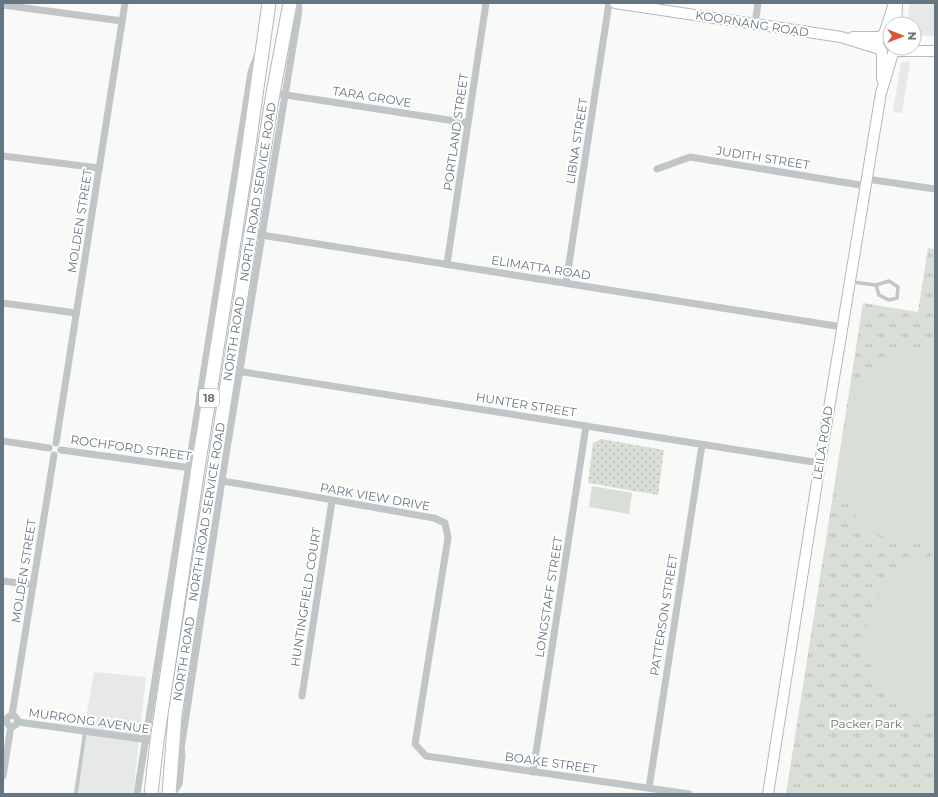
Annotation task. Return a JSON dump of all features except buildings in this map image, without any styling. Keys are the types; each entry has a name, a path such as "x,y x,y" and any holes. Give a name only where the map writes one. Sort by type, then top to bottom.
{"highway":[{"name":"NORTH ROAD","path":"151,794 151,740 193,468 236,231 268,3"},
{"name":"NORTH ROAD","path":"169,794 175,715 213,470 235,371 279,94 290,3"},
{"path":"193,468 213,470"}],"street":[{"name":"MOLDEN STREET","path":"56,443 125,3"},
{"name":"NORTH ROAD SERVICE ROAD","path":"279,94 299,10 298,3"},
{"name":"PORTLAND STREET","path":"447,264 486,3"},
{"name":"LIBNA STREET","path":"566,283 609,3"},
{"name":"KOORNANG ROAD","path":"615,3 644,5 840,37 881,50"},
{"path":"755,24 758,3"},
{"path":"896,3 896,16"},
{"path":"892,16 896,3"},
{"path":"3,5 122,21"},
{"name":"KOORNANG ROAD","path":"840,37 882,35"},
{"name":"LEILA ROAD","path":"882,38 878,42 881,50 882,93"},
{"path":"193,468 251,72 263,40"},
{"path":"922,47 935,51 922,51"},
{"name":"LEILA ROAD","path":"768,794 842,327 851,282 882,93 893,56"},
{"name":"TARA GROVE","path":"279,94 468,123"},
{"path":"3,156 99,168"},
{"name":"JUDITH STREET","path":"658,169 690,157 867,182 935,189"},
{"name":"ELIMATTA ROAD","path":"236,231 842,327"},
{"path":"3,303 76,313"},
{"name":"NORTH ROAD SERVICE ROAD","path":"181,749 222,481 235,371"},
{"name":"HUNTER STREET","path":"235,371 820,463"},
{"name":"LONGSTAFF STREET","path":"533,772 586,426"},
{"path":"3,441 49,448"},
{"path":"56,443 60,445 61,450 59,453 54,455 50,452 49,448 52,444 56,443"},
{"name":"PATTERSON STREET","path":"649,788 702,445"},
{"name":"ROCHFORD STREET","path":"61,450 193,468"},
{"name":"MOLDEN STREET","path":"12,715 54,455"},
{"name":"PARK VIEW DRIVE","path":"222,481 434,518 445,524 448,538 415,744"},
{"name":"HUNTINGFIELD COURT","path":"302,696 332,501"},
{"path":"3,581 32,585"},
{"path":"3,776 7,722 9,716 12,715 17,718 18,722 15,725 7,722"},
{"name":"MURRONG AVENUE","path":"18,722 151,740"},
{"path":"137,794 151,740"},
{"name":"BOAKE STREET","path":"415,744 426,756 689,794"},
{"path":"171,761 181,749"},
{"path":"172,794 179,784 182,755 181,749"}],"lane":[{"path":"851,282 876,285 889,281 898,287 897,298 889,300 879,295 876,285"},
{"path":"76,794 85,731"}],"shaded area":[{"path":"910,3 935,3 935,37 922,35 922,16 908,16"},
{"path":"904,61 910,62 902,113 893,112 901,63"},
{"path":"94,672 146,677 133,794 73,794"}],"green space":[{"name":"Packer Park","path":"928,248 935,249 935,794 786,794 863,303 918,312"},
{"path":"930,350 935,351 935,540 901,542 889,539 867,527 850,508 840,485 838,473 839,458 852,400 862,380 869,371 888,357 898,353"},
{"path":"601,439 664,450 658,495 588,483 593,443"},
{"path":"592,486 632,493 629,514 589,507"},
{"path":"935,555 935,715 912,708 898,700 886,689 870,663 866,643 867,624 873,606 883,589 897,574 915,563"}]}
